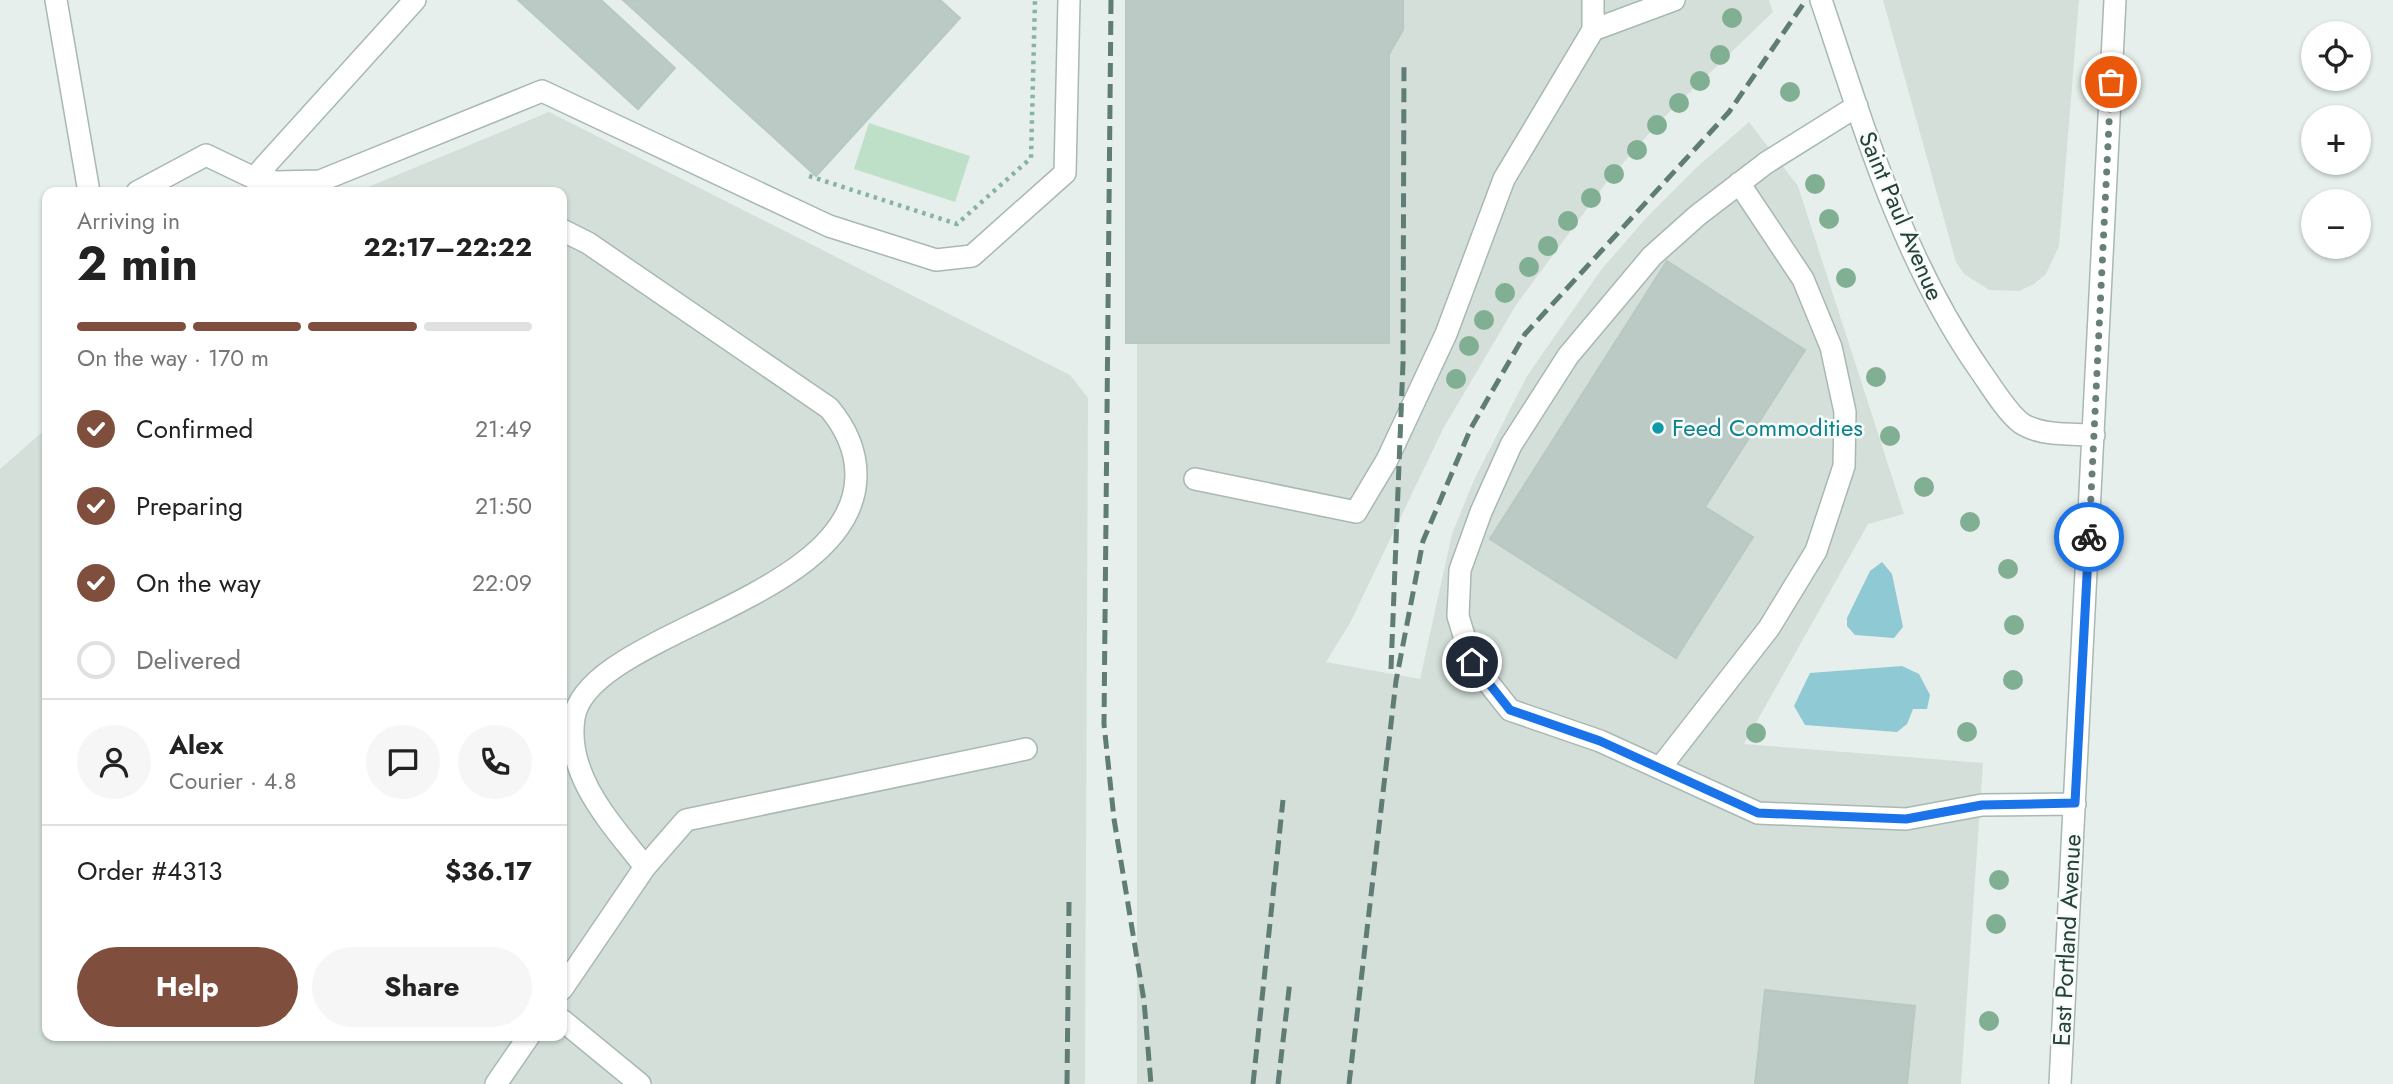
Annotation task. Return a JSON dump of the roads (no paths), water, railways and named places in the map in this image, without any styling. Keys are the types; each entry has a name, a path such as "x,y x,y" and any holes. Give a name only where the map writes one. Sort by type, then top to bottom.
{"street":[{"path":"56,0 88,187"},
{"path":"254,178 415,0"},
{"path":"147,187 206,156 254,178 277,182 320,181 542,91 829,226 936,260 972,257 1065,173 1069,0"},
{"path":"1195,479 1356,512 1387,460 1446,334 1504,179 1593,30 1593,0"},
{"path":"1593,30 1674,0"},
{"name":"Saint Paul Avenue","path":"1821,0 1878,170 1917,265 1948,324 2021,423 2054,433 2094,435"},
{"name":"East Portland Avenue","path":"2060,1084 2115,0"},
{"path":"1857,106 1739,183 1653,256 1567,356 1511,445 1481,512 1460,570 1458,616 1472,662 1510,710 1600,741 1758,813 1906,819 1982,805 2075,803"},
{"path":"1660,768 1769,628 1816,551 1844,466 1845,412 1831,347 1803,279 1739,183"},
{"path":"567,232 588,243 829,408 843,424 856,466 856,491 848,511 833,533 814,552 761,591 620,663 584,695 574,716 573,740 579,766 593,799 645,867"},
{"path":"567,982 645,867 686,820 1026,749"},
{"path":"567,1024 640,1084"},
{"path":"496,1084 526,1041"}],"water":[{"path":"1882,562 1892,574 1903,627 1894,638 1855,635 1847,626 1847,618 1870,571"},
{"path":"1902,666 1919,674 1930,695 1927,709 1913,709 1907,724 1897,732 1805,725 1794,706 1810,673"}],"railway":[{"path":"1111,0 1104,724 1114,819 1144,1001 1151,1084"},
{"path":"1349,1084 1396,681 1423,541 1471,428 1525,334 1729,112 1806,0"},
{"path":"1391,669 1403,363 1404,61"},
{"path":"1253,1084 1283,800"},
{"path":"1067,1084 1069,902"},
{"path":"1278,1084 1290,981"}],"place":[{"name":"Feed Commodities","path":"1658,428"}]}
